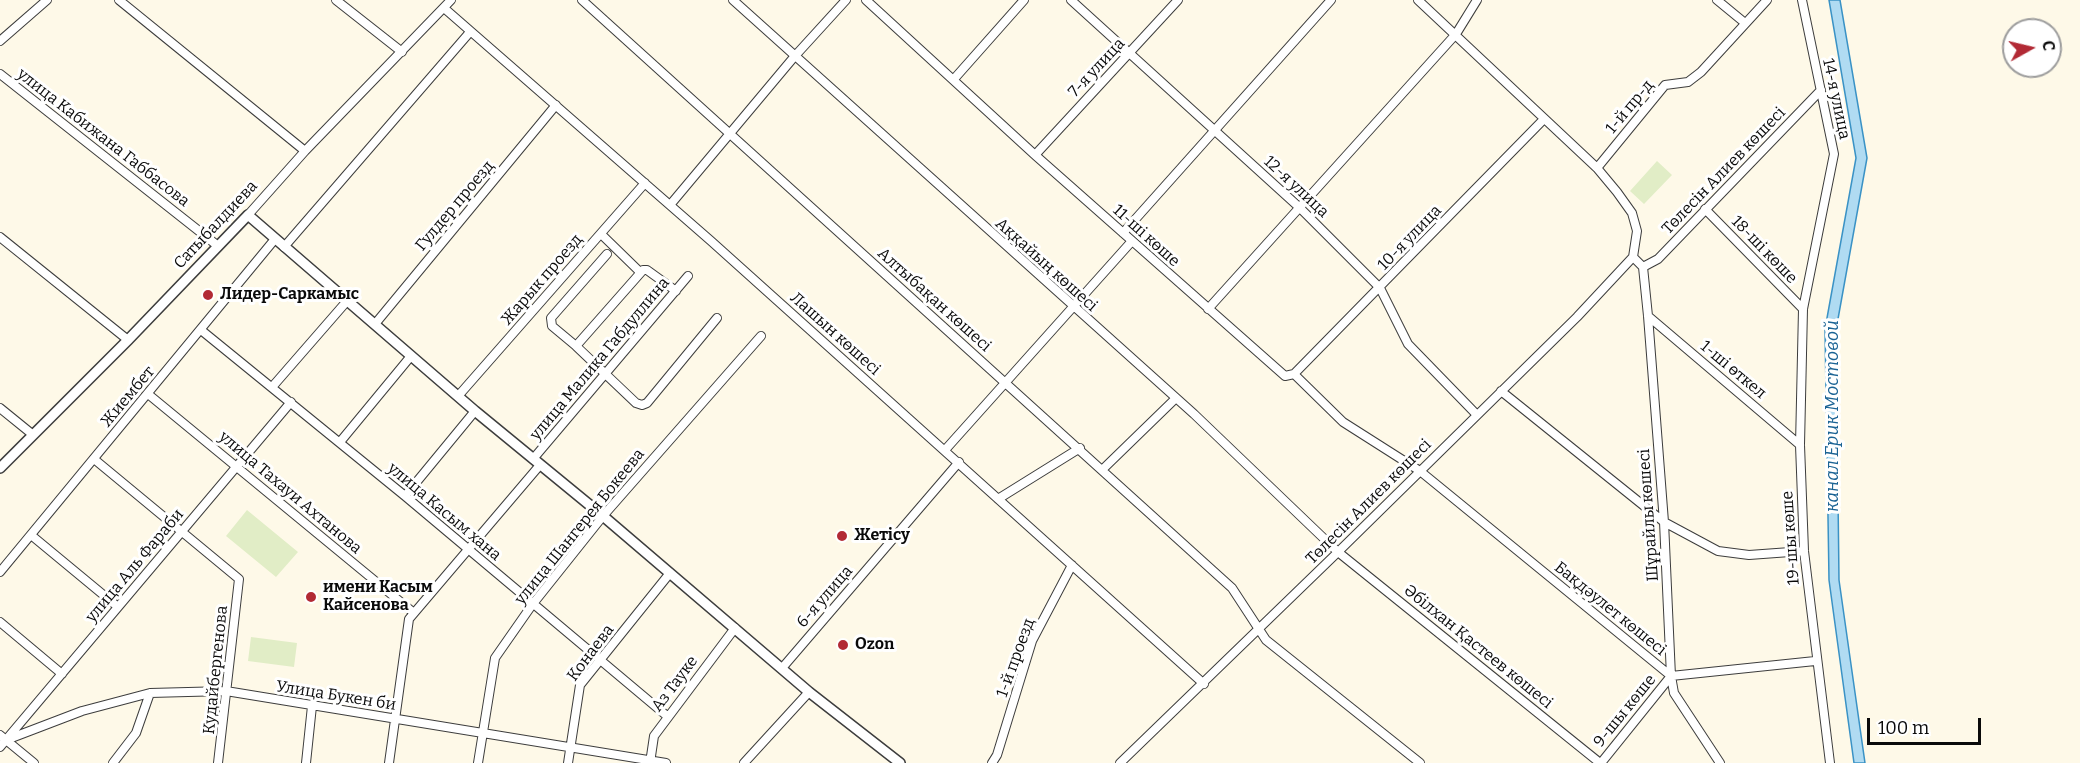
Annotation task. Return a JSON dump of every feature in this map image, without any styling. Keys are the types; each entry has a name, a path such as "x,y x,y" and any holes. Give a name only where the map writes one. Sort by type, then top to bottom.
{"street":[{"path":"0,41 47,0"},
{"path":"119,0 305,152"},
{"path":"336,0 402,52"},
{"name":"Сатыбалдиева","path":"0,468 128,340 451,0"},
{"name":"Алтыбақан көшесі","path":"582,0 1233,588 1266,640 1420,763"},
{"name":"Аққайың көшесі","path":"733,0 1175,399 1338,552"},
{"path":"670,205 794,57 846,0"},
{"path":"954,79 1024,0"},
{"name":"12-я улица","path":"1071,0 1300,208 1380,288 1408,344 1477,415"},
{"name":"7-я улица","path":"1035,155 1178,0"},
{"path":"1123,233 1331,0"},
{"path":"1418,0 1597,168 1632,213 1637,231 1633,257 1643,267"},
{"path":"1208,309 1456,34 1477,0"},
{"path":"1717,0 1745,23"},
{"name":"1-й пр-д","path":"1597,168 1665,85 1688,82 1701,72 1767,0"},
{"name":"14-я улица","path":"1802,0 1834,154 1803,309"},
{"name":"11-ші көше","path":"868,1 1035,155 1285,376 1294,374 1343,422 1420,471"},
{"name":"Лашын көшесі","path":"444,8 959,462 1204,684"},
{"path":"284,247 470,32"},
{"name":"улица Кабижана Габбасова","path":"0,74 218,246"},
{"name":"Төлесін Алиев көшесі","path":"1643,267 1658,259 1821,90"},
{"name":"Гулдер проезд","path":"375,324 556,105"},
{"name":"10-я улица","path":"1294,374 1544,119"},
{"name":"Жарык проезд","path":"459,395 645,183"},
{"name":"18-ші көше","path":"1705,209 1803,309"},
{"path":"248,215 475,411 783,667 809,692 900,763"},
{"path":"601,234 640,272"},
{"path":"0,237 128,340"},
{"name":"Жиембет","path":"0,572 276,239"},
{"path":"945,450 1004,381 1132,241"},
{"path":"607,254 551,318 552,326 636,403 642,405 647,403 717,318"},
{"name":"Төлесін Алиев көшесі","path":"1120,763 1204,684 1477,415 1633,257"},
{"name":"Шұрайлы көшесі","path":"1643,267 1664,522 1671,676 1674,693 1720,763"},
{"path":"576,346 640,272 647,270 676,291"},
{"name":"улица Малика Габдуллина","path":"389,763 408,622 469,549 605,374 688,276"},
{"path":"273,386 347,301"},
{"name":"19-шы көше","path":"1803,309 1800,445 1804,551 1815,661 1830,763"},
{"name":"1-шi өткел","path":"1648,316 1800,445"},
{"name":"улица Касым хана","path":"201,330 273,386 667,716"},
{"name":"улица Шангерея Бокеева","path":"478,763 493,662 532,605 603,516 761,336"},
{"path":"340,442 411,356"},
{"path":"1501,391 1664,522 1718,551 1749,555 1804,551"},
{"name":"улица Тахауи Ахтанова","path":"148,394 238,465 414,613"},
{"path":"1103,469 1175,399"},
{"name":"улица Аль Фараби","path":"0,747 3,737 62,674 291,402"},
{"path":"0,408 32,434"},
{"path":"405,496 475,411"},
{"path":"998,499 1080,448"},
{"path":"94,459 183,531"},
{"name":"6-я улица","path":"783,667 959,462"},
{"name":"Бақдәулет көшесi","path":"1420,471 1671,676 1815,661"},
{"name":"Кудайбергенова","path":"183,531 239,579 218,763"},
{"path":"31,535 118,607"},
{"name":"Әбілхан Қастеев көшесi","path":"1338,552 1601,763"},
{"name":"1-й проезд","path":"992,763 997,755 1032,641 1072,565"},
{"name":"Конаева","path":"568,763 578,689 670,573"},
{"path":"0,622 62,674"},
{"name":"Аз Тауке","path":"650,762 654,736 735,628"},
{"name":"9-шы көше","path":"1601,763 1671,676"},
{"name":"Улица Букен би","path":"3,737 82,711 150,693 226,691 666,763"},
{"path":"744,763 809,692"},
{"path":"113,763 136,733 150,693"},
{"path":"306,763 312,706"},
{"path":"3,737 34,763"}],"green space":[{"path":"1657,161 1672,175 1644,204 1630,191"},
{"path":"247,510 298,552 276,577 226,536"},
{"path":"251,637 297,643 294,667 248,661"}],"water":[{"name":"канал Ерик Мостовой","path":"1829,0 1840,0 1867,158 1836,330 1839,580 1865,763 1854,763 1829,580 1825,329 1856,158"}],"place":[{"name":"Лидер-Саркамыс","path":"208,295"},
{"name":"Жетісу","path":"842,536"},
{"name":"имени Касым Кайсенова","path":"311,597"},
{"name":"Ozon","path":"843,645"}]}
